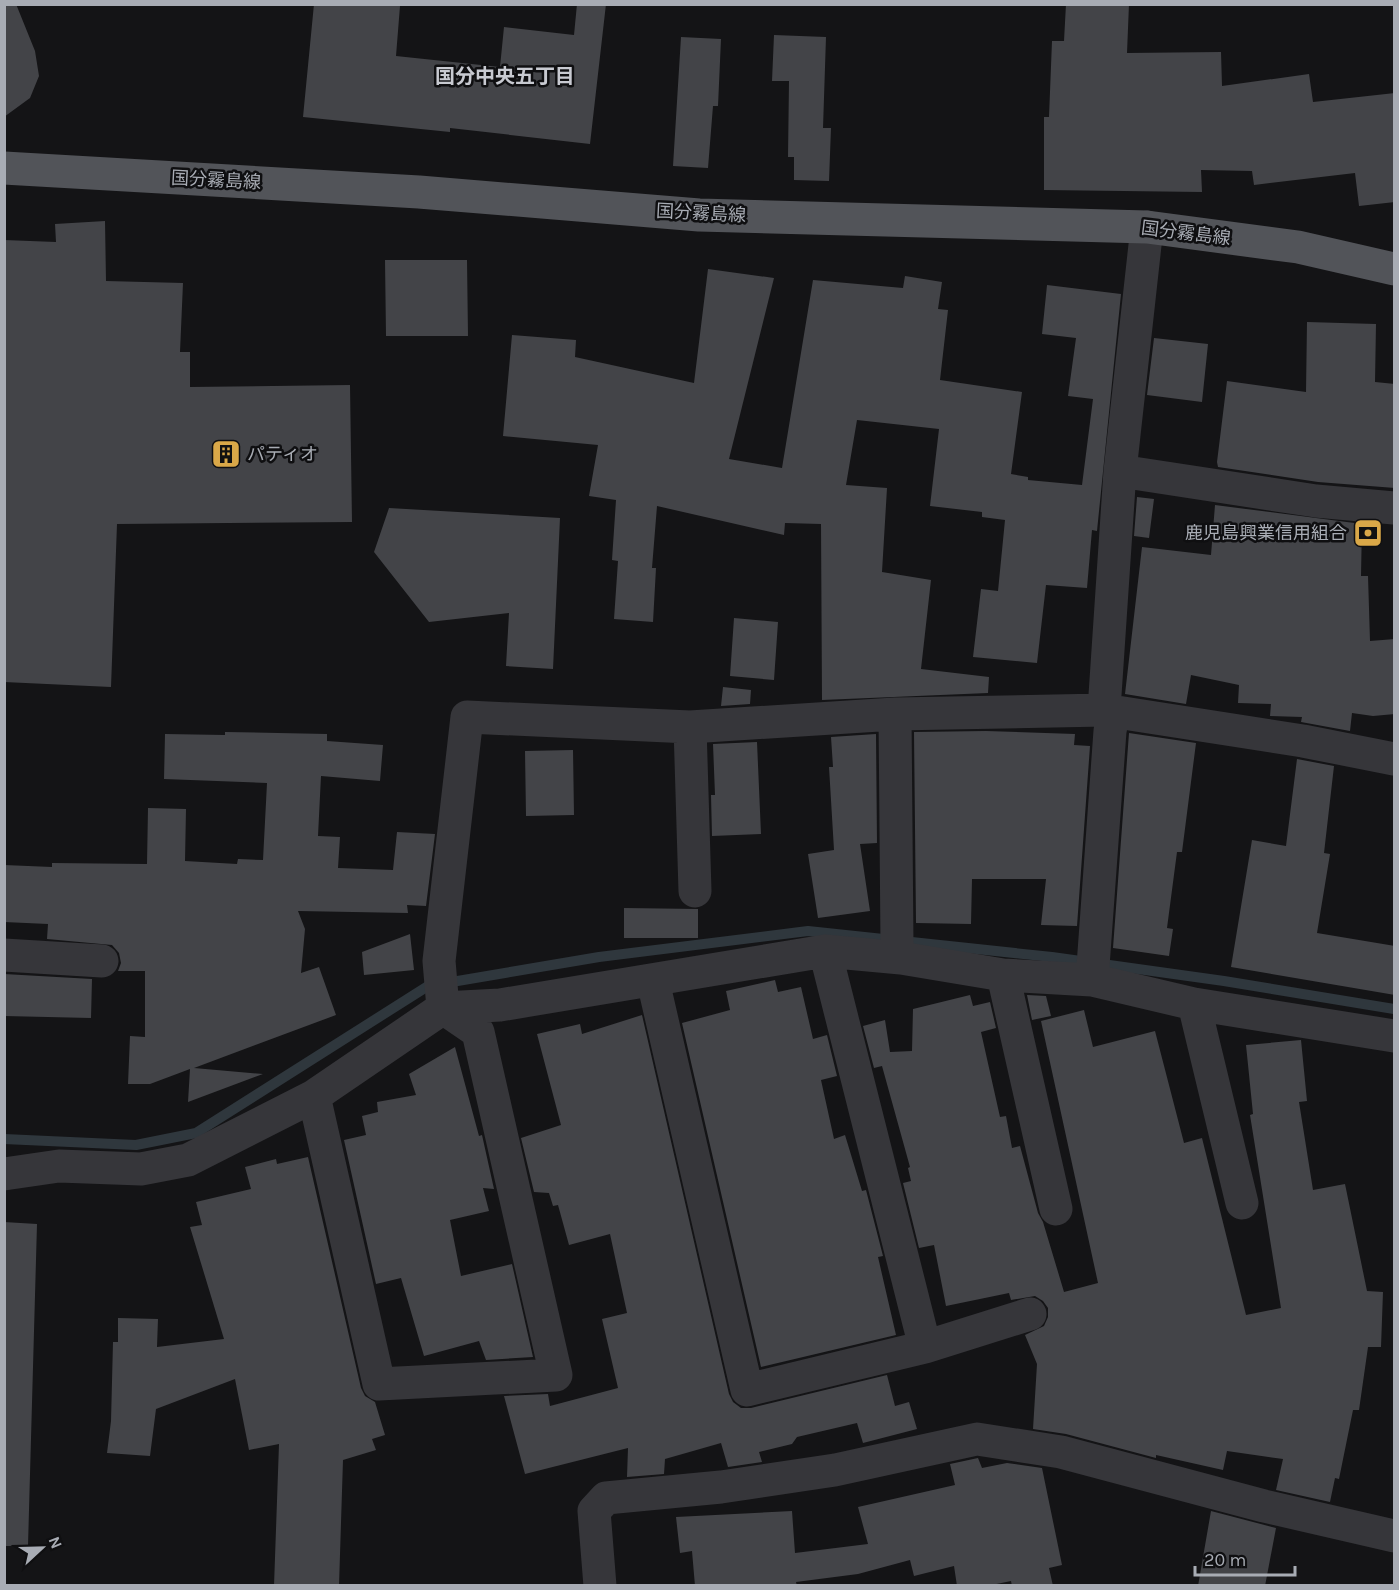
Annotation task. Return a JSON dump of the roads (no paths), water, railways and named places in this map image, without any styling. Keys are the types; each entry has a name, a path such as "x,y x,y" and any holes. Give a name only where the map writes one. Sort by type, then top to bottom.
{"main road":[{"name":"国分霧島線","path":"4,168 419,192 699,215 1147,227 1298,247 1395,269"}],"street":[{"path":"1094,966 1110,731 1120,471 1147,227"},
{"path":"1120,471 1317,501 1395,508"},
{"path":"4,1174 59,1166 141,1169 188,1160 314,1096 441,988 467,717 690,727 895,714 1109,711 1395,759"},
{"path":"895,714 898,941"},
{"path":"690,727 695,891"},
{"path":"441,988 500,1005 898,941 1004,975 1094,966 1194,1004 1395,1036"},
{"path":"825,951 925,1347"},
{"path":"4,956 102,961"},
{"path":"1004,975 1056,1209"},
{"path":"653,981 747,1390 925,1347 1030,1314"},
{"path":"314,1096 379,1384 556,1375 478,1032 441,988"},
{"path":"1194,1004 1242,1203"},
{"path":"600,1586 594,1511 606,1498 721,1487 835,1470 977,1439 1062,1452 1264,1506 1395,1536"}],"waterway":[{"path":"4,1139 136,1145 196,1133 428,986 599,957 808,931 1052,957 1224,981 1394,1009"}],"place":[{"name":"パティオ","path":"226,454"},
{"name":"鹿児島興業信用組合","path":"1368,533"}],"district":[{"name":"国分中央五丁目","path":"505,76"}]}
